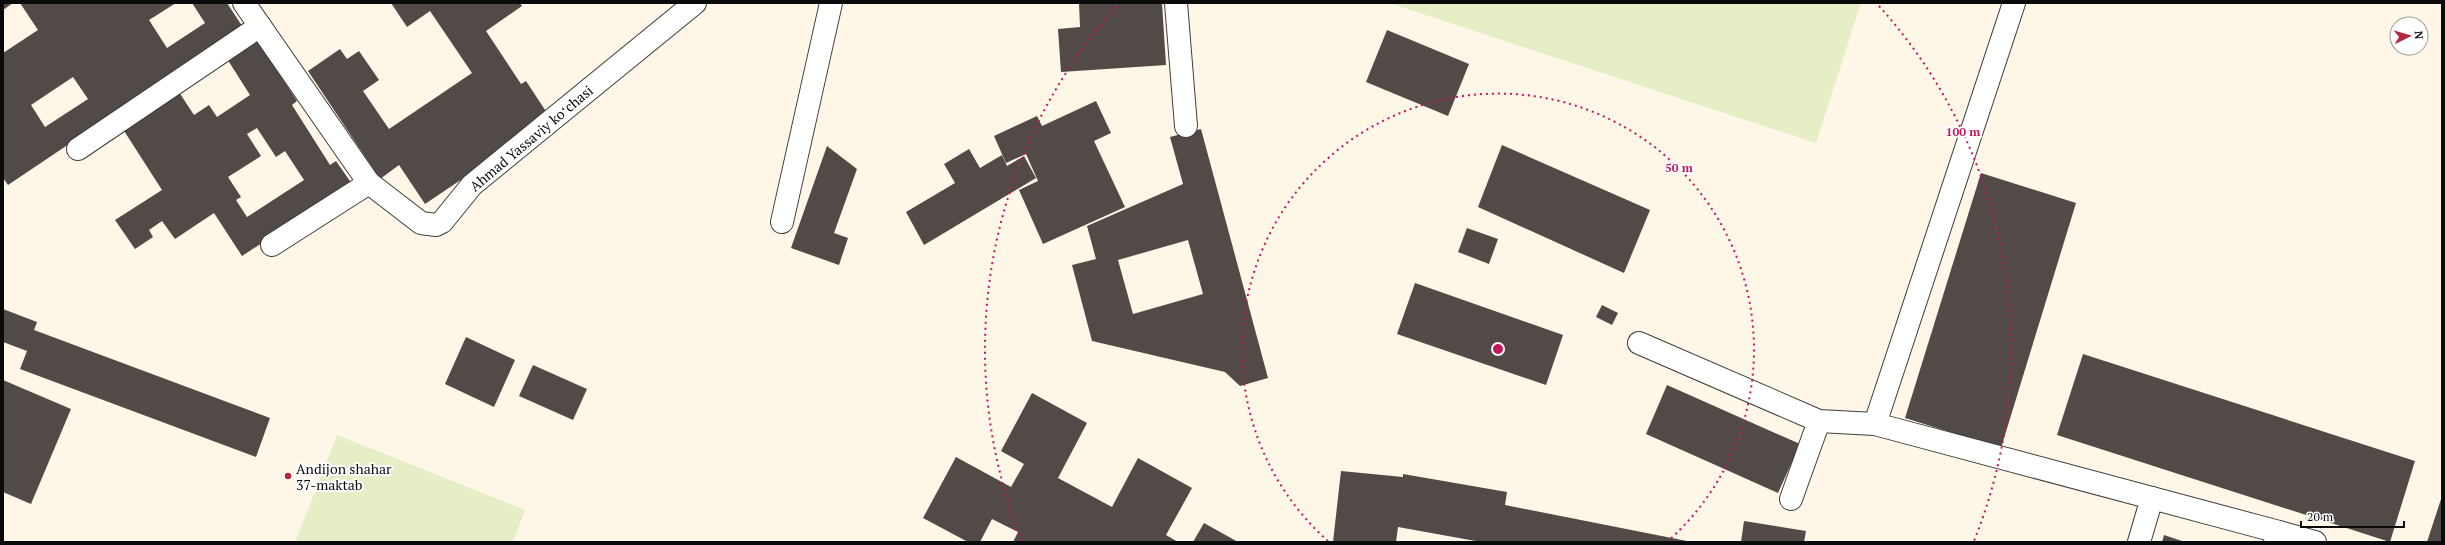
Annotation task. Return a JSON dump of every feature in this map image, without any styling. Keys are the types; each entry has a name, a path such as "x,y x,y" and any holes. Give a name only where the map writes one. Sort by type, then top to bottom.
{"street":[{"name":"Ahmad Yassaviy koʻchasi","path":"244,3 369,183 421,223 436,225 442,222 472,185 695,3"},
{"path":"782,222 831,3"},
{"path":"1176,3 1186,126"},
{"path":"1875,424 2014,3"},
{"path":"78,149 260,26"},
{"path":"272,245 369,183"},
{"path":"1639,343 1819,421 1875,424 2152,498 2277,537 2315,542"},
{"path":"1791,499 1819,421"},
{"path":"2139,542 2152,498"}],"green space":[{"path":"1389,3 1861,3 1816,143"},
{"path":"337,435 525,510 513,542 301,542 296,540"}],"building":[{"path":"3,3 13,3 3,10"},
{"path":"20,3 176,3 149,20 167,48 205,23 192,3 227,3 246,32 145,93 8,185 3,178 3,53 38,30","holes":["73,77 88,99 45,127 31,105"]},
{"path":"391,3 520,3 522,6 486,31 521,84 526,81 551,119 425,204 399,165 380,179 308,71 340,49 347,59 359,51 379,80 363,91 389,129 472,73 430,11 407,27"},
{"path":"1079,3 1162,3 1166,65 1061,72 1058,29 1080,27"},
{"path":"1387,30 1469,64 1448,116 1366,82"},
{"path":"254,35 297,101 292,105 330,165 336,161 352,184 242,256 214,213 175,239 162,221 149,230 153,237 135,249 115,220 162,190 119,123 175,86 194,115 209,105 217,117 250,95 224,54","holes":["257,128 276,157 285,151 304,180 247,217 236,200 241,197 228,177 261,156 247,134"]},
{"path":"1096,101 1111,133 1094,141 1125,207 1043,244 1019,190 1038,181 1026,154 1006,163 994,136 1037,116 1042,126"},
{"path":"1201,129 1268,378 1240,386 1225,372 1092,341 1072,265 1096,259 1087,226 1183,184 1170,137","holes":["1188,240 1203,294 1133,314 1118,260"]},
{"path":"1502,145 1650,210 1624,273 1478,207"},
{"path":"827,146 857,169 834,233 848,238 839,265 791,248"},
{"path":"969,149 980,168 1002,155 1007,166 1024,156 1036,178 924,245 906,212 955,183 944,164"},
{"path":"1981,173 2076,203 2001,448 1905,418"},
{"path":"1467,228 1498,239 1489,264 1458,252"},
{"path":"1415,283 1563,335 1546,385 1397,334"},
{"path":"1602,305 1618,313 1612,325 1596,317"},
{"path":"3,309 37,322 34,330 270,418 256,457 20,369 27,351 3,342"},
{"path":"466,337 515,360 494,407 445,384"},
{"path":"2083,354 2415,461 2390,542 2057,435"},
{"path":"533,365 587,389 573,420 519,396"},
{"path":"3,380 71,409 31,504 3,492"},
{"path":"1667,385 1800,444 1778,493 1646,434"},
{"path":"1032,393 1087,423 1058,478 1112,507 1138,458 1192,488 1166,535 1178,542 1013,542 1018,532 992,519 980,542 968,542 923,518 956,457 1011,487 1024,464 1001,451"},
{"path":"1341,471 1403,477 1403,474 1507,492 1505,505 1692,542 1481,542 1398,527 1396,542 1333,542"},
{"path":"2442,496 2442,542 2427,542"},
{"path":"1744,521 1806,531 1804,542 1741,542"},
{"path":"1204,523 1238,542 1193,542"},
{"path":"2164,535 2185,542 2162,542"}],"place":[{"name":"Andijon shahar 37-maktab","path":"288,476"}]}
